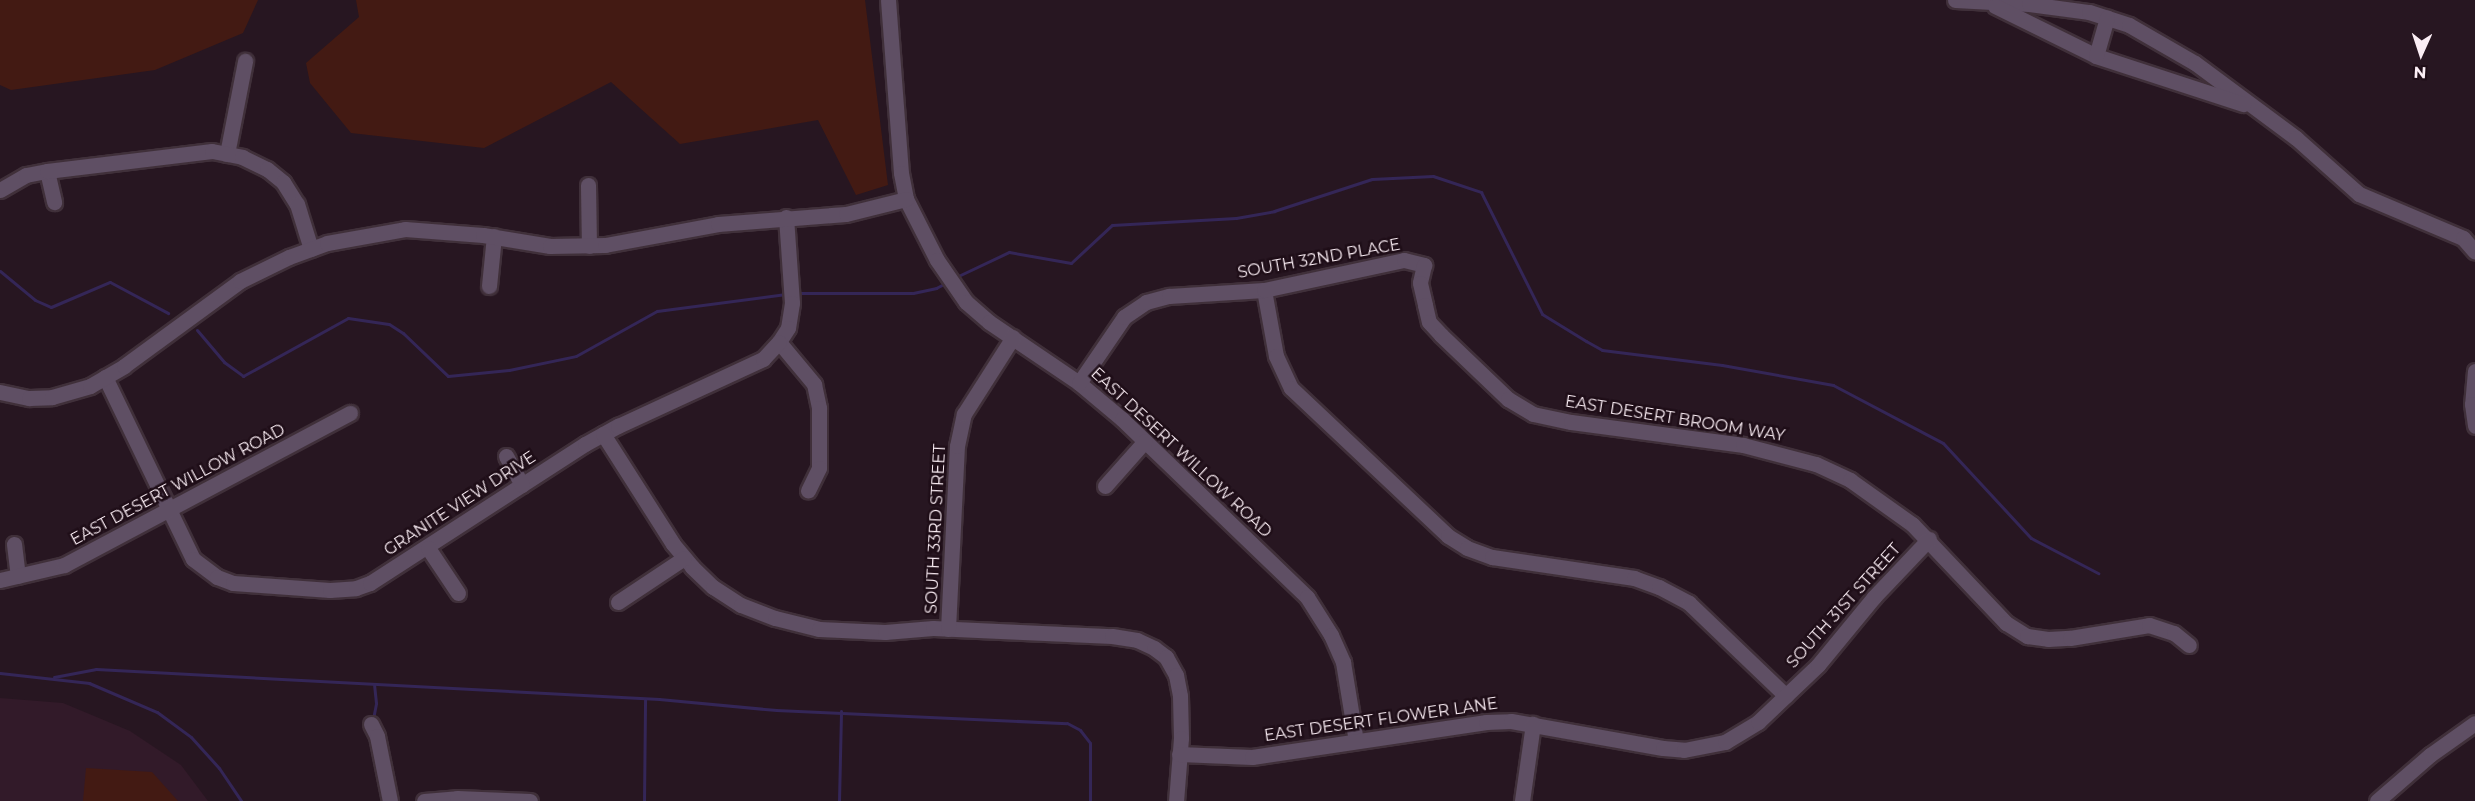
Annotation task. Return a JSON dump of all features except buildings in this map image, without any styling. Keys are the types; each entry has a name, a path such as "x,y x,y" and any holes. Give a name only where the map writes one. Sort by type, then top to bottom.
{"street":[{"path":"0,392 28,398 70,394 105,377 240,281 327,243 405,229 494,236 550,246 589,246 624,243 718,224 846,214 906,199 888,0"},
{"path":"1955,0 2029,4 2089,12 2129,25 2195,63 2296,138 2359,194 2463,238 2475,252"},
{"path":"1984,3 2007,10 2096,56 2253,108"},
{"path":"2096,56 2107,18"},
{"path":"227,154 245,62"},
{"path":"0,190 26,175 47,171 212,151 242,157 267,169 283,182 297,204 311,249"},
{"path":"47,171 54,202"},
{"path":"588,185 589,246"},
{"name":"EAST DESERT WILLOW ROAD","path":"906,199 937,260 966,302 1013,338 1079,382 1145,441 1307,597 1331,635 1343,662 1356,741"},
{"path":"786,217 792,303 788,327 779,342 814,384 819,408 819,468 808,491"},
{"path":"489,286 494,236"},
{"name":"SOUTH 32ND PLACE","path":"1079,382 1124,317 1146,302 1169,296 1264,290 1404,260 1424,265"},
{"name":"EAST DESERT BROOM WAY","path":"1424,265 1420,283 1429,322 1508,399 1533,414 1571,422 1743,445 1816,464 1850,480 1886,503 1929,539 2006,623 2027,636 2048,639 2070,638 2148,626 2174,633 2189,645"},
{"path":"1264,290 1276,356 1291,388 1448,536 1467,548 1492,557 1625,577 1659,587 1689,603 1786,696"},
{"name":"SOUTH 33RD STREET","path":"948,629 957,446 964,414 1013,338"},
{"name":"GRANITE VIEW DRIVE","path":"105,377 193,559 217,577 233,583 330,590 356,588 370,583 603,434 747,368 763,359 779,342"},
{"path":"2475,372 2472,404 2475,426"},
{"name":"EAST DESERT WILLOW ROAD","path":"0,580 64,565 350,413"},
{"path":"603,434 684,558 713,587 741,605 775,618 819,629 885,632 948,629 1112,636 1137,640 1166,657 1176,675 1180,696 1176,801"},
{"path":"1105,486 1145,441"},
{"path":"506,456 522,485"},
{"name":"SOUTH 31ST STREET","path":"1786,696 1818,665 1874,597 1929,539"},
{"path":"14,544 18,576"},
{"path":"428,548 458,593"},
{"path":"618,602 684,558"},
{"name":"EAST DESERT FLOWER LANE","path":"1179,754 1252,757 1486,722 1511,721 1684,750 1725,742 1758,722 1786,696"},
{"path":"2378,801 2430,755 2475,723"},
{"path":"371,724 376,736 390,801"},
{"path":"1522,801 1533,724"},
{"path":"424,801 458,798 530,801"}],"shaded area":[{"path":"0,0 258,0 243,33 155,70 11,90 0,85"},
{"path":"356,0 865,0 888,185 856,195 818,120 680,144 611,82 484,148 351,133 310,83 306,63 359,17"},
{"path":"0,698 63,703 130,731 181,765 208,801 0,801"},
{"path":"86,768 152,772 178,801 83,801"}],"waterway":[{"path":"954,278 1009,252 1071,263 1112,225 1236,218 1274,211 1372,179 1433,176 1481,192 1542,314 1586,341 1602,350 1722,365 1833,385 1943,443 2031,538 2098,573"},
{"path":"0,271 35,300 51,307 110,282 168,313"},
{"path":"795,293 913,293 936,288 946,283"},
{"path":"197,330 224,362 243,376 348,318 389,324 403,333 448,376 509,370 576,356 657,311 786,294"},
{"path":"54,677 96,669 659,699 776,710 1067,723 1080,730 1090,743 1090,801"},
{"path":"0,673 89,683 157,712 191,737 219,768 241,801"},
{"path":"373,719 376,703 374,685"},
{"path":"644,801 645,699"},
{"path":"839,801 841,711"}]}
